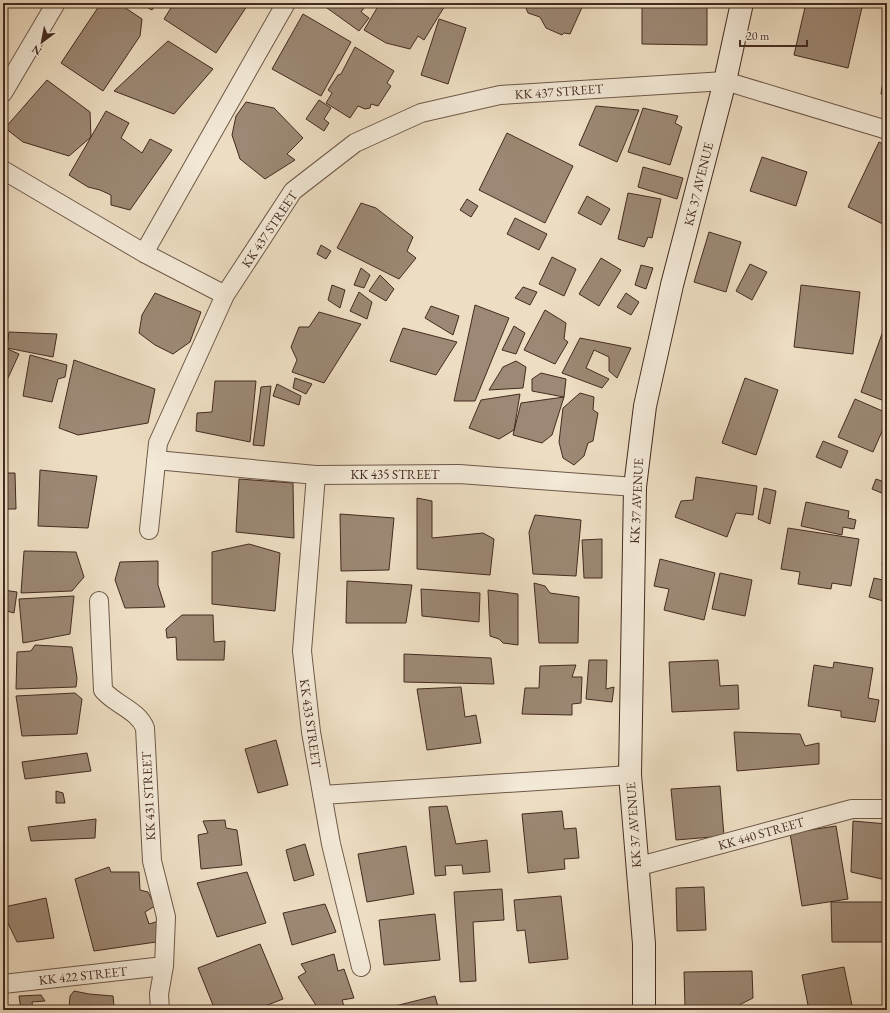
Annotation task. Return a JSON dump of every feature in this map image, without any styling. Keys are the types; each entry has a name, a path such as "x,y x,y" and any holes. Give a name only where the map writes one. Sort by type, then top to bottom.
{"main road":[{"name":"KK 37 AVENUE","path":"644,1010 644,944 636,867 630,776 635,487 645,406 672,285 725,81 742,3"}],"street":[{"path":"3,93 56,3"},
{"path":"144,253 286,3"},
{"path":"725,81 887,130"},
{"name":"KK 437 STREET","path":"225,295 292,191 355,143 421,112 500,95 725,81"},
{"path":"3,170 144,253 225,295 171,410 158,443 149,530"},
{"name":"KK 435 STREET","path":"156,460 316,475 459,474 635,487"},
{"name":"KK 433 STREET","path":"316,475 302,652 311,732 331,844 362,967"},
{"name":"KK 431 STREET","path":"99,601 103,690 109,697 142,721 145,728 152,861 166,918 164,966 159,994 160,1010"},
{"path":"322,795 630,776"},
{"name":"KK 440 STREET","path":"636,867 852,809 887,809"},
{"name":"KK 422 STREET","path":"3,984 164,966"}],"building":[{"path":"101,3 118,3 142,19 140,36 103,91 61,63"},
{"path":"139,3 156,3 152,10"},
{"path":"174,3 249,3 216,53 164,19"},
{"path":"320,3 368,3 361,12 369,18 359,31"},
{"path":"380,3 446,4 424,40 418,36 410,49 386,43 364,30"},
{"path":"524,3 584,3 570,34 564,33 562,35 546,28 540,17 528,13"},
{"path":"642,3 707,3 707,45 642,44"},
{"path":"806,3 863,3 848,68 794,55"},
{"path":"303,14 351,42 321,96 272,69"},
{"path":"887,15 887,42 883,42"},
{"path":"439,19 466,28 448,84 421,75"},
{"path":"168,41 213,69 174,114 114,91"},
{"path":"355,47 394,71 387,83 391,86 378,106 371,104 370,108 365,109 358,106 350,118 326,103 332,93 328,90 338,75 341,74"},
{"path":"887,56 887,95 881,94"},
{"path":"47,80 90,112 91,137 69,156 23,142 5,128"},
{"path":"319,100 331,108 324,119 329,123 324,131 306,119"},
{"path":"246,102 274,108 303,138 287,154 295,160 265,179 240,159 232,135 236,116"},
{"path":"596,106 639,110 617,162 579,145"},
{"path":"643,108 678,116 675,123 682,127 670,165 628,152"},
{"path":"106,111 129,123 121,138 142,153 150,139 172,150 130,210 111,205 111,195 88,187 69,175"},
{"path":"507,133 573,166 545,223 479,190"},
{"path":"879,142 887,146 887,226 848,207"},
{"path":"762,157 807,172 796,206 750,191"},
{"path":"643,167 683,178 677,199 638,187"},
{"path":"628,193 661,199 652,238 648,237 644,247 618,239"},
{"path":"587,196 610,209 601,225 578,213"},
{"path":"467,199 478,206 471,217 460,210"},
{"path":"361,203 376,208 413,237 407,251 416,258 399,279 337,248"},
{"path":"515,218 547,234 539,250 507,234"},
{"path":"709,232 741,242 726,292 694,282"},
{"path":"321,245 331,251 326,259 317,254"},
{"path":"552,257 576,269 564,296 539,284"},
{"path":"601,258 621,270 599,306 579,294"},
{"path":"750,264 767,272 752,300 736,291"},
{"path":"641,265 653,268 646,289 635,285"},
{"path":"361,268 370,275 364,288 354,285"},
{"path":"380,275 394,289 386,301 369,291"},
{"path":"332,285 345,290 340,308 328,300"},
{"path":"801,285 860,292 853,354 794,347"},
{"path":"523,287 537,292 530,305 515,298"},
{"path":"359,292 372,302 367,319 350,311"},
{"path":"155,293 201,312 190,342 173,354 155,345 139,333 142,315"},
{"path":"626,293 639,302 631,315 617,307"},
{"path":"475,305 509,318 475,401 454,401"},
{"path":"431,306 459,316 453,335 425,318"},
{"path":"545,310 566,323 564,339 568,342 555,364 524,350"},
{"path":"319,312 361,324 324,383 292,372 297,360 291,347 299,327 309,327"},
{"path":"514,326 525,333 516,354 502,350"},
{"path":"403,328 457,342 436,375 390,361"},
{"path":"883,331 887,332 887,402 861,392"},
{"path":"9,332 57,334 53,357 7,348"},
{"path":"580,338 631,348 617,378 609,371 609,357 594,350 586,368 609,379 602,388 562,373"},
{"path":"3,347 19,354 8,378 3,376"},
{"path":"30,355 67,365 65,377 58,379 52,402 23,396"},
{"path":"74,360 155,389 148,423 78,435 59,428"},
{"path":"516,361 526,367 523,388 489,390 503,367"},
{"path":"541,373 566,379 564,397 532,391 532,379"},
{"path":"295,378 312,384 306,394 293,388"},
{"path":"745,378 778,390 756,455 722,443"},
{"path":"215,381 256,381 250,442 196,431 197,413 212,412"},
{"path":"277,384 301,396 299,405 273,396"},
{"path":"271,386 264,446 253,445 261,387"},
{"path":"580,393 594,397 593,410 598,413 593,441 588,443 584,456 574,465 563,458 559,442 563,408"},
{"path":"520,394 514,430 499,439 469,428 481,400"},
{"path":"564,397 552,435 542,443 513,435 521,403"},
{"path":"855,399 887,413 887,420 873,452 838,437"},
{"path":"823,441 848,451 841,468 816,457"},
{"path":"887,466 887,477 882,475"},
{"path":"40,470 97,476 88,528 38,526"},
{"path":"3,473 15,473 16,509 3,509"},
{"path":"696,477 757,486 753,515 736,513 727,537 675,517 681,501 693,500"},
{"path":"239,479 293,483 294,538 236,532"},
{"path":"876,479 887,483 884,494 872,489"},
{"path":"764,488 776,491 770,524 758,519"},
{"path":"417,498 432,501 432,538 483,533 494,539 490,575 417,569"},
{"path":"806,502 849,511 848,518 856,520 854,529 843,527 842,535 801,526"},
{"path":"340,514 394,518 389,570 341,571"},
{"path":"535,515 581,520 576,576 533,574 529,532"},
{"path":"788,528 859,539 851,586 832,583 831,589 798,584 800,572 781,569"},
{"path":"602,539 602,578 584,578 582,540"},
{"path":"249,544 280,553 275,611 212,604 212,552"},
{"path":"887,548 887,565 882,564"},
{"path":"24,551 76,552 84,577 72,591 21,593"},
{"path":"660,559 715,573 704,620 664,610 669,589 654,586"},
{"path":"158,561 158,585 165,607 125,608 115,580 120,562"},
{"path":"720,573 752,580 745,616 712,609"},
{"path":"874,578 887,581 887,602 869,597"},
{"path":"347,581 412,585 406,623 346,623"},
{"path":"534,583 545,586 550,593 579,597 578,643 539,643"},
{"path":"421,589 480,593 479,622 422,616"},
{"path":"3,590 17,592 14,613 3,610"},
{"path":"488,590 518,594 518,645 503,643 499,639 490,636"},
{"path":"74,596 70,634 23,643 19,599"},
{"path":"182,615 213,615 214,642 225,641 224,660 177,660 176,637 167,638 166,629"},
{"path":"35,645 72,647 77,678 76,687 16,689 17,652 31,651"},
{"path":"404,654 491,658 494,684 404,682"},
{"path":"589,660 607,660 606,689 614,687 612,702 586,699"},
{"path":"718,660 720,686 738,685 739,709 672,712 669,662"},
{"path":"834,662 873,668 868,698 879,700 875,722 841,717 841,711 808,706 814,665 833,668"},
{"path":"576,665 572,677 582,677 581,703 572,704 572,715 522,714 525,688 539,688 540,666"},
{"path":"461,687 465,717 476,715 481,743 427,750 417,689"},
{"path":"75,693 82,699 77,734 22,736 16,696"},
{"path":"734,732 800,734 805,746 819,743 819,764 737,771"},
{"path":"276,740 288,785 258,793 245,749"},
{"path":"87,753 91,771 25,779 22,762"},
{"path":"720,786 724,836 676,840 671,789"},
{"path":"56,791 63,793 65,803 56,803"},
{"path":"447,806 456,844 487,840 490,872 463,874 462,865 445,866 446,875 435,876 429,807"},
{"path":"562,811 564,829 576,828 579,858 564,859 565,869 528,873 522,814"},
{"path":"96,819 95,838 31,841 28,827"},
{"path":"225,820 226,828 237,830 242,865 201,869 198,835 208,833 203,821"},
{"path":"853,821 887,824 886,880 851,872"},
{"path":"836,826 848,899 802,906 790,833"},
{"path":"305,844 314,875 294,881 286,850"},
{"path":"406,846 414,894 367,902 358,854"},
{"path":"109,867 111,872 139,872 140,890 148,892 155,906 145,912 149,924 159,921 163,941 94,951 75,879"},
{"path":"247,872 266,923 217,937 197,883"},
{"path":"704,887 706,930 677,931 676,888"},
{"path":"502,889 504,920 473,922 476,981 460,982 454,892"},
{"path":"561,896 568,959 529,963 525,930 517,931 514,900"},
{"path":"46,898 54,938 17,942 7,921 4,907"},
{"path":"831,902 884,902 885,942 832,942"},
{"path":"325,904 336,932 292,945 283,913"},
{"path":"435,914 440,960 384,965 379,920"},
{"path":"260,944 283,999 255,1010 215,1010 198,968"},
{"path":"334,954 338,971 344,969 354,998 342,1000 344,1006 335,1010 319,1010 298,977 306,972 301,964"},
{"path":"844,967 853,1010 809,1010 802,975"},
{"path":"752,971 753,998 739,1005 740,1010 697,1010 685,1006 684,972"},
{"path":"74,991 113,996 114,1006 121,1010 69,1010 70,996"},
{"path":"41,995 45,1001 32,1002 33,1010 21,1010 19,996"},
{"path":"435,996 439,1010 392,1010 391,1007"},
{"path":"495,1007 500,1010 482,1010"}]}
